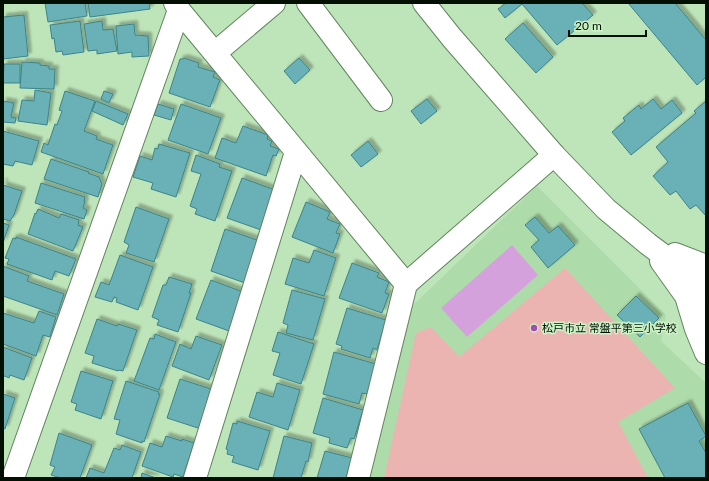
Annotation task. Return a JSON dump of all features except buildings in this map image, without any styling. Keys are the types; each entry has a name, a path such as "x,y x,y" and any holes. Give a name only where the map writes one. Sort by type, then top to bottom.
{"street":[{"path":"215,53 274,3"},
{"path":"308,3 381,100"},
{"path":"424,3 452,38 554,155 606,209 648,244 706,286"},
{"path":"177,7 406,284"},
{"path":"13,478 177,7"},
{"path":"195,478 296,152"},
{"path":"358,478 406,284 554,155"},
{"path":"648,244 706,266"},
{"path":"648,244 686,296 706,314"},
{"path":"686,296 696,329 706,353"}],"shaded area":[{"name":"松戸市立 常盤平第三小学校","path":"537,186 666,315 661,341 706,383 706,478 367,478 409,309"},
{"path":"512,245 538,275 467,337 441,308"},
{"path":"565,268 675,388 618,422 648,478 384,478 416,333 431,327 459,357"}],"place":[{"name":"松戸市立 常盤平第三小学校","path":"534,328"}]}
